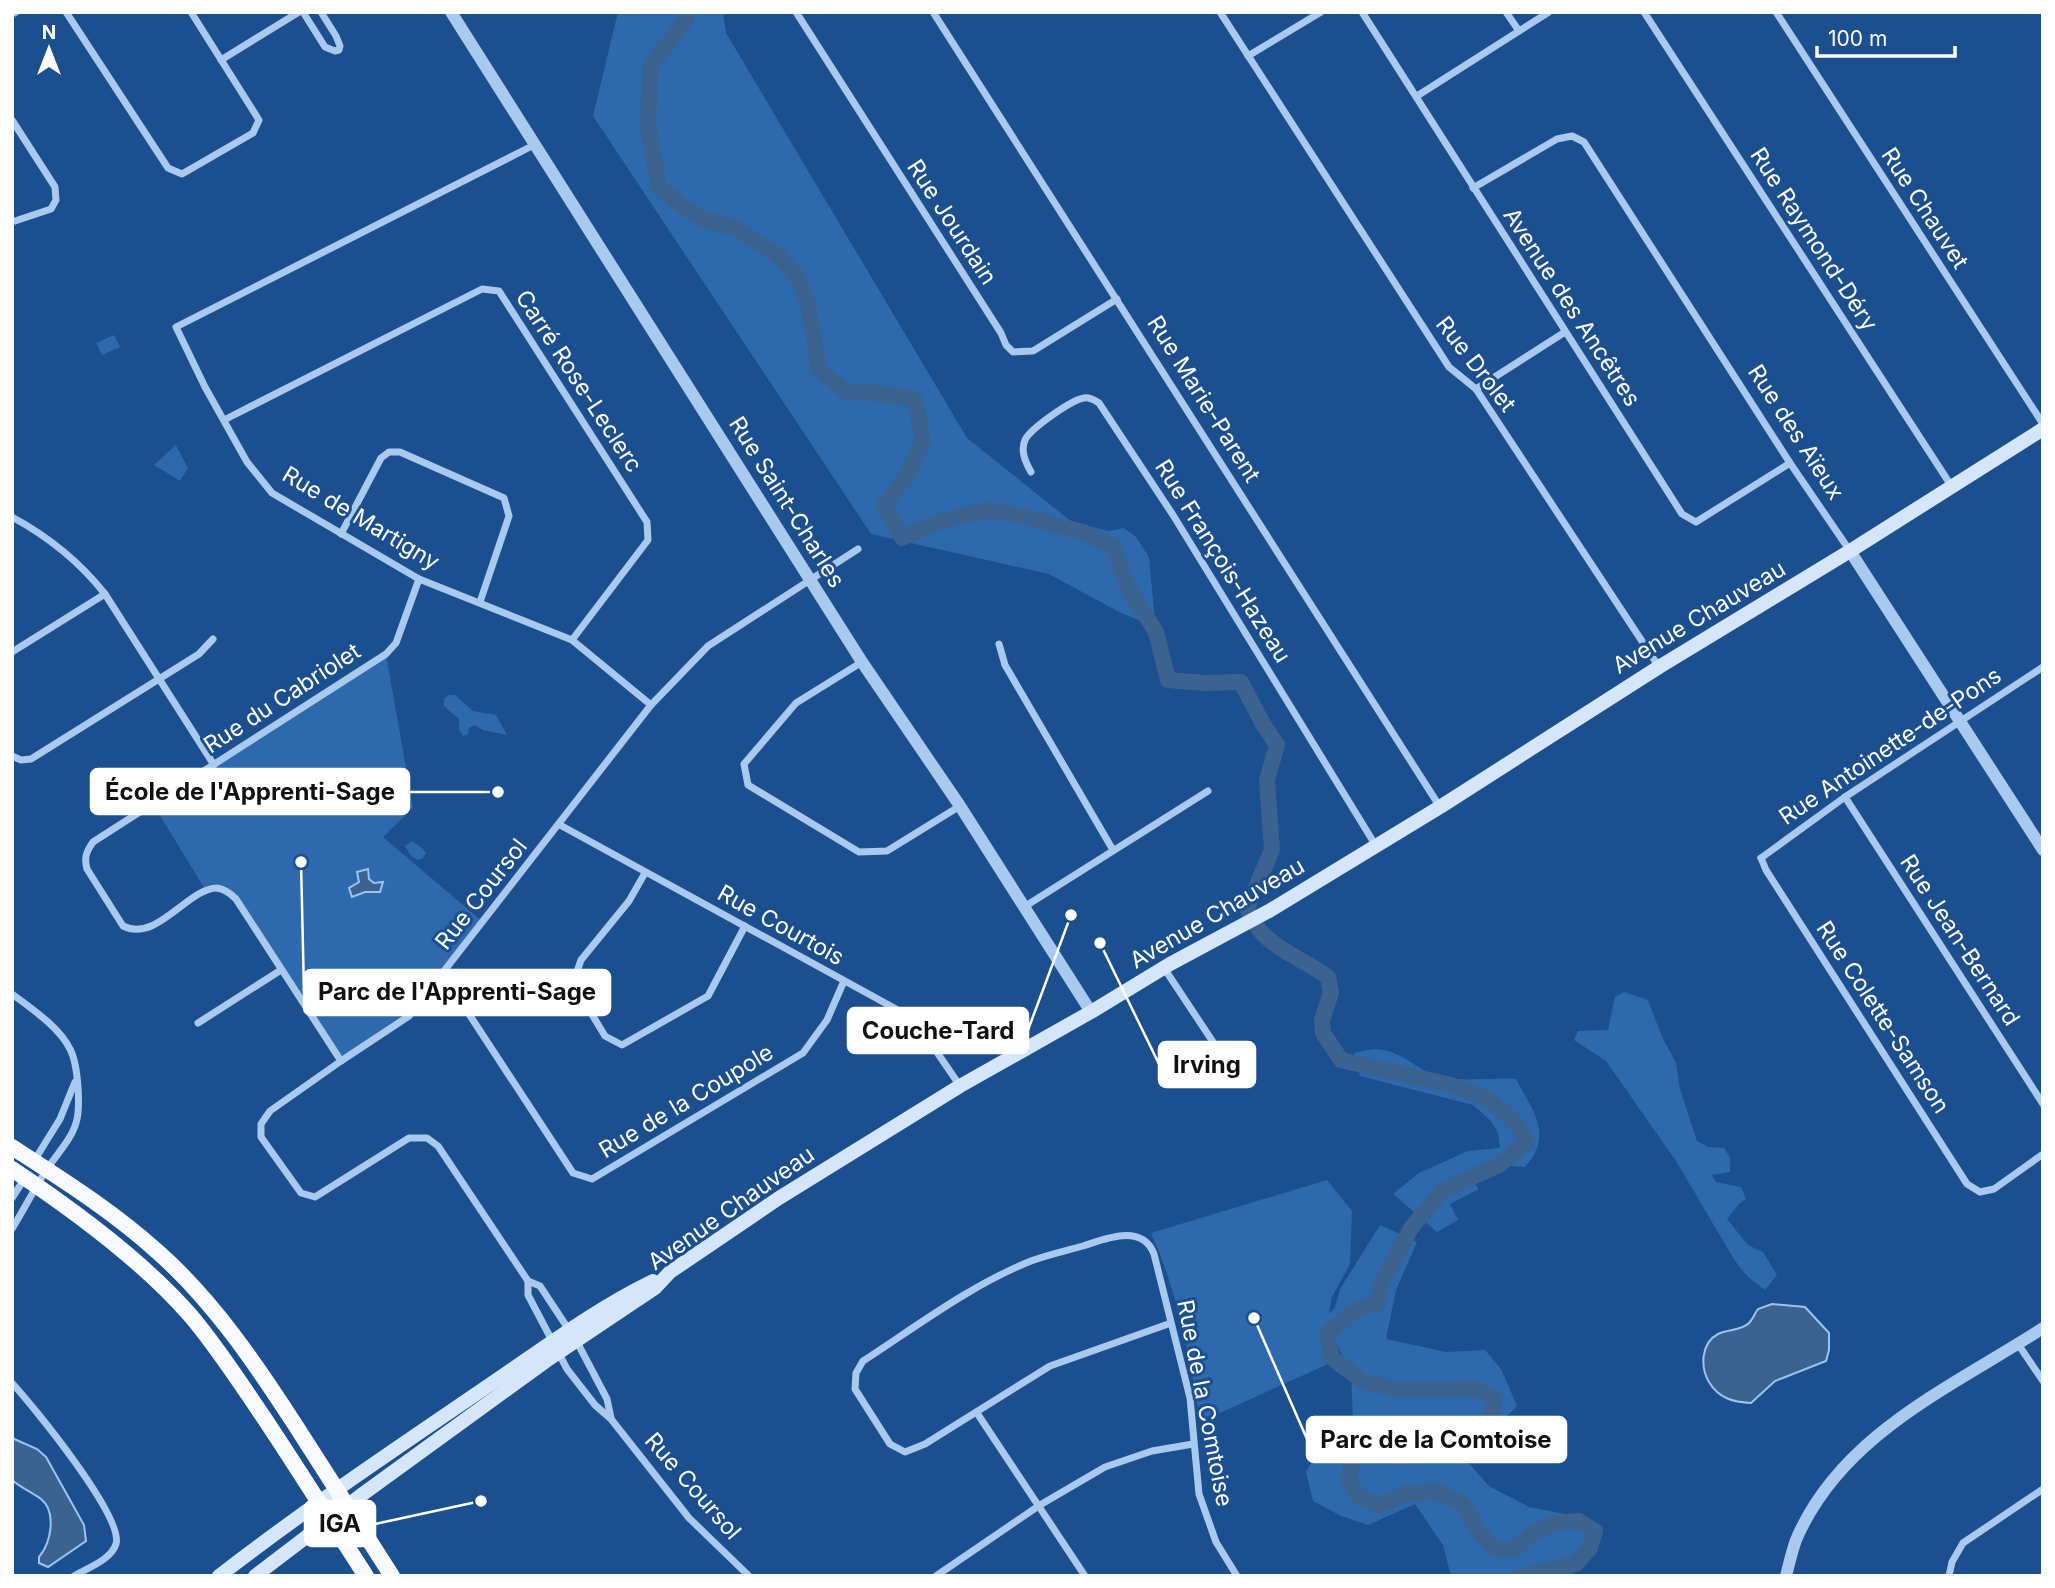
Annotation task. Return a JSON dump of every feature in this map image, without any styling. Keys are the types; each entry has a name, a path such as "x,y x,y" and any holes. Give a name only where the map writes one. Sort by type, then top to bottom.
{"highway":[{"path":"12,1147 95,1201 161,1254 204,1300 254,1362 392,1576"},
{"path":"25,1178 148,1273 189,1314 222,1356 366,1576"}],"main road":[{"name":"Avenue Chauveau","path":"555,1348 622,1296 670,1272 779,1198 960,1086 1164,968 1269,911 1376,847 1659,667 1952,488 2043,429"},
{"path":"219,1576 336,1489 555,1348"},
{"path":"255,1576 555,1348"}],"street":[{"path":"66,12 168,168 181,174 253,133 259,120 191,12"},
{"path":"221,60 301,12 325,47 338,50 338,41 321,12"},
{"name":"Rue Saint-Charles","path":"451,12 862,662 960,806 1091,1012"},
{"name":"Rue Jourdain","path":"796,12 1001,333 1006,345 1013,352 1033,351 1117,299"},
{"name":"Rue Marie-Parent","path":"933,12 1440,807"},
{"name":"Rue Drolet","path":"1220,12 1448,368 1476,389 1659,667"},
{"path":"1248,56 1321,12"},
{"name":"Avenue des Ancêtres","path":"1362,12 1682,514 1696,523 1790,463"},
{"path":"1506,12 1519,32"},
{"path":"1417,96 1549,12"},
{"name":"Rue Raymond-Déry","path":"1644,12 1952,488"},
{"name":"Rue Chauvet","path":"1776,12 2043,424"},
{"path":"12,120 55,187 56,200 51,209 12,222"},
{"name":"Rue des Aïeux","path":"1473,188 1558,139 1572,136 1584,142 2043,850"},
{"name":"Rue de Martigny","path":"534,145 176,327 205,387 247,462 272,493 419,579 572,640 651,705"},
{"name":"Carré Rose-Leclerc","path":"224,420 482,289 499,291 646,522 648,540 572,640"},
{"path":"1476,389 1565,332"},
{"name":"Rue François-Hazeau","path":"1031,472 1023,449 1025,440 1035,428 1086,397 1099,403 1173,514 1376,847"},
{"path":"341,534 381,457 389,452 400,452 504,498 509,516 480,602"},
{"path":"12,517 59,547 85,568 160,677 214,765"},
{"name":"Rue Coursol","path":"611,1419 607,1399 573,1335 540,1286 528,1281 438,1146 427,1138 410,1138 315,1196 301,1193 290,1181 261,1137 261,1124 270,1111 409,1016 651,705 708,646 858,549"},
{"name":"Rue du Cabriolet","path":"341,1061 236,899 227,891 217,888 206,891 156,923 142,930 131,930 123,926 87,869 85,859 93,842 386,654 396,643 419,579"},
{"path":"12,652 105,594"},
{"path":"12,756 21,760 31,759 199,654 213,639"},
{"path":"999,644 1004,665 1113,850"},
{"path":"862,662 796,703 744,764 748,785 859,852 887,851 960,806"},
{"name":"Rue Antoinette-de-Pons","path":"1760,858 1845,797 2043,667"},
{"path":"1024,907 1208,791"},
{"name":"Rue Jean-Bernard","path":"1845,797 2043,1104"},
{"name":"Rue Courtois","path":"560,825 907,1015 928,1039 960,1086"},
{"name":"Rue Colette-Samson","path":"1760,858 1967,1184 1980,1192 1994,1189 2043,1154"},
{"path":"645,873 629,901 581,960 573,983 605,1036 622,1045 708,996 745,926"},
{"path":"1164,968 1219,1051"},
{"path":"198,1023 281,970"},
{"name":"Rue de la Coupole","path":"436,981 465,1008 573,1173 592,1179 803,1053 827,1020 844,981"},
{"path":"12,994 62,1037 71,1051 78,1108 76,1124 25,1178 12,1229"},
{"path":"12,1198 25,1178 40,1165 76,1081"},
{"name":"Rue de la Comtoise","path":"977,1413 925,1444 905,1452 890,1444 855,1389 856,1373 863,1361 973,1290 1030,1262 1118,1235 1139,1237 1154,1254 1190,1398 1199,1494 1216,1542 1237,1576"},
{"name":"Rue Coursol","path":"528,1281 528,1294 567,1369 595,1405 611,1419 689,1518 749,1576"},
{"path":"1085,1576 977,1413 1050,1366 1171,1324"},
{"path":"1786,1576 1796,1541 1817,1500 1843,1466 1875,1436 2043,1328"},
{"path":"2018,1344 2043,1381"},
{"path":"12,1383 75,1462 116,1529 117,1543 110,1555 74,1576"},
{"path":"936,1576 1040,1506 1105,1467 1152,1451 1193,1444"},
{"path":"1949,1576 1952,1562 1963,1544 2043,1489"}],"shaded area":[{"path":"618,12 723,12 726,33 967,438 1072,522 1109,531 1124,528 1136,537 1149,557 1156,631 1144,622 1121,613 1049,574 871,534 593,116"},
{"path":"114,335 120,347 102,355 96,343"},
{"path":"176,445 188,468 180,481 154,465"},
{"path":"386,654 413,808 383,837 483,922 409,1016 341,1061 227,891 206,891 153,804"},
{"path":"455,695 473,711 496,715 507,735 483,730 475,725 463,736 459,730 459,719 444,706 444,699"},
{"path":"412,841 426,853 423,858 418,860 411,856 405,846"},
{"path":"368,869 369,879 374,883 383,882 380,892 365,892 352,897 349,888 359,882 357,872"},
{"path":"1624,992 1648,1000 1662,1037 1676,1063 1680,1089 1697,1141 1708,1147 1724,1148 1730,1157 1730,1172 1712,1175 1716,1182 1741,1187 1746,1199 1727,1219 1748,1245 1763,1252 1777,1275 1765,1290 1748,1277 1735,1261 1676,1161 1606,1061 1574,1040 1578,1031 1608,1030 1615,997"},
{"path":"1372,1049 1399,1055 1429,1073 1447,1078 1516,1079 1538,1123 1538,1144 1525,1167 1510,1166 1475,1184 1479,1189 1450,1204 1458,1220 1437,1232 1393,1194 1419,1173 1468,1151 1500,1148 1498,1133 1491,1121 1473,1105 1360,1076 1354,1053"},
{"path":"1327,1180 1352,1211 1350,1264 1332,1297 1329,1314 1335,1307 1340,1289 1380,1225 1417,1242 1396,1290 1386,1339 1446,1352 1485,1350 1501,1369 1517,1406 1465,1459 1489,1486 1529,1507 1585,1518 1596,1552 1570,1576 1451,1576 1443,1545 1415,1504 1368,1525 1341,1516 1313,1501 1306,1472 1322,1443 1353,1421 1351,1374 1327,1323 1323,1339 1326,1365 1200,1422 1182,1326 1169,1279 1151,1233"},
{"path":"1772,1304 1805,1307 1829,1333 1826,1361 1775,1381 1751,1403 1727,1398 1713,1388 1706,1376 1703,1363 1705,1349 1712,1338 1746,1326 1758,1309"},
{"path":"12,1438 37,1449 46,1457 84,1525 86,1541 48,1567 39,1563 39,1557 47,1544 51,1519 41,1499 12,1480"}],"waterway":[{"path":"688,12 685,21 651,65 648,125 659,187 702,219 735,228 777,255 797,276 808,304 819,370 847,392 915,399 923,441 906,477 884,505 902,538 938,522 987,510 1083,532 1114,547 1127,586 1156,632 1168,680 1241,682 1277,745 1267,780 1272,850 1247,908 1253,921 1270,941 1328,977 1331,993 1322,1020 1323,1033 1341,1060 1451,1085 1486,1098 1509,1116 1520,1129 1527,1143 1499,1165 1442,1191 1411,1228 1381,1284 1378,1303 1358,1308 1327,1334 1332,1358 1364,1382 1399,1390 1478,1389 1495,1399 1490,1417 1464,1438 1410,1457 1362,1454 1352,1463 1348,1480 1360,1498 1380,1505 1405,1494 1435,1491 1463,1504 1477,1529 1494,1549 1515,1549 1536,1531 1557,1523 1579,1521 1595,1531 1590,1548 1576,1564 1520,1576"}],"place":[{"name":"École de l'Apprenti-Sage","path":"498,792"},
{"name":"Parc de l'Apprenti-Sage","path":"301,862"},
{"name":"Couche-Tard","path":"1071,915"},
{"name":"Irving","path":"1100,943"},
{"name":"Parc de la Comtoise","path":"1254,1318"},
{"name":"IGA","path":"481,1501"}]}
